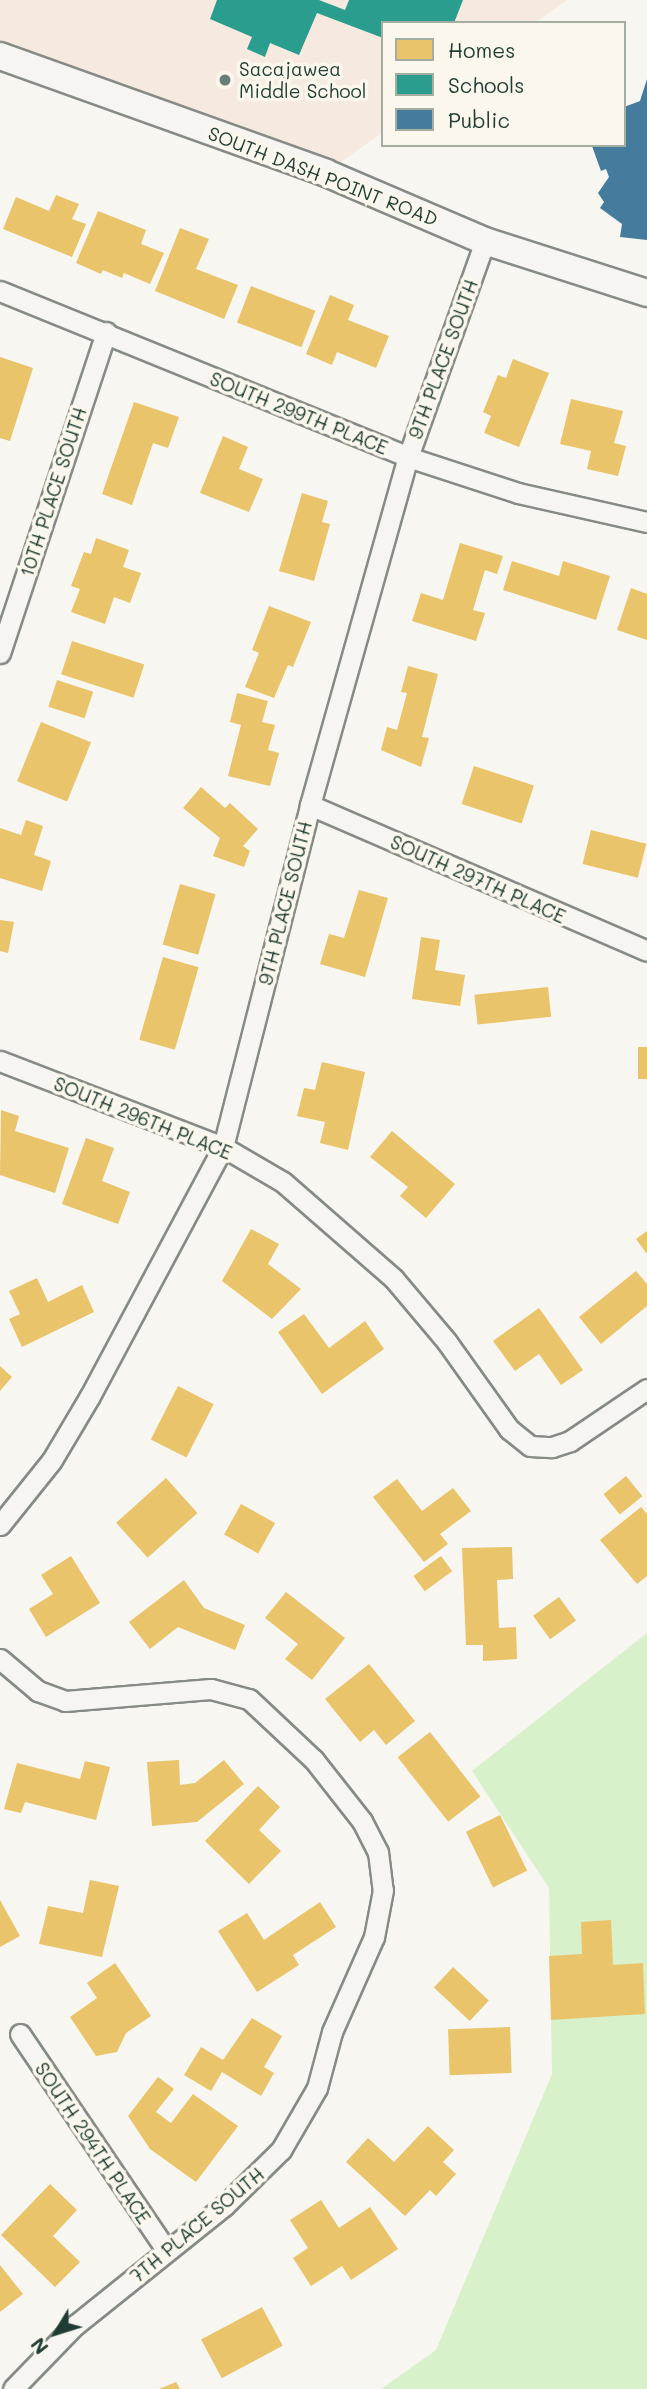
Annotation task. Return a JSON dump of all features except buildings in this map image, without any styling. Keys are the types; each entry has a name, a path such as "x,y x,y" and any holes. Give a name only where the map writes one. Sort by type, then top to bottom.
{"main road":[{"name":"SOUTH DASH POINT ROAD","path":"0,56 326,173 485,241 647,293"}],"street":[{"name":"9TH PLACE SOUTH","path":"0,1525 52,1460 90,1396 223,1147 310,806 408,457 485,241"},
{"name":"SOUTH 299TH PLACE","path":"0,291 408,457 518,493 647,522"},
{"name":"10TH PLACE SOUTH","path":"0,653 106,332"},
{"name":"SOUTH 297TH PLACE","path":"310,806 647,951"},
{"name":"SOUTH 296TH PLACE","path":"0,1061 223,1147 283,1182 344,1230 394,1279 447,1342 509,1429 530,1446 544,1448 578,1437 647,1389"},
{"name":"7TH PLACE SOUTH","path":"0,1659 38,1690 65,1701 211,1689 249,1699 280,1724 349,1804 372,1838 382,1870 374,1937 332,2032 306,2111 281,2150 250,2184 75,2325 13,2389"},
{"name":"SOUTH 294TH PLACE","path":"20,2034 167,2251"}],"shaded area":[{"name":"Sacajawea Middle School","path":"0,0 567,0 538,21 381,21 381,133 326,173 0,56"}],"green space":[{"path":"647,1633 647,2389 381,2389 436,2350 552,2074 549,1888 472,1771"}],"place":[{"name":"Sacajawea Middle School","path":"225,80"}]}
